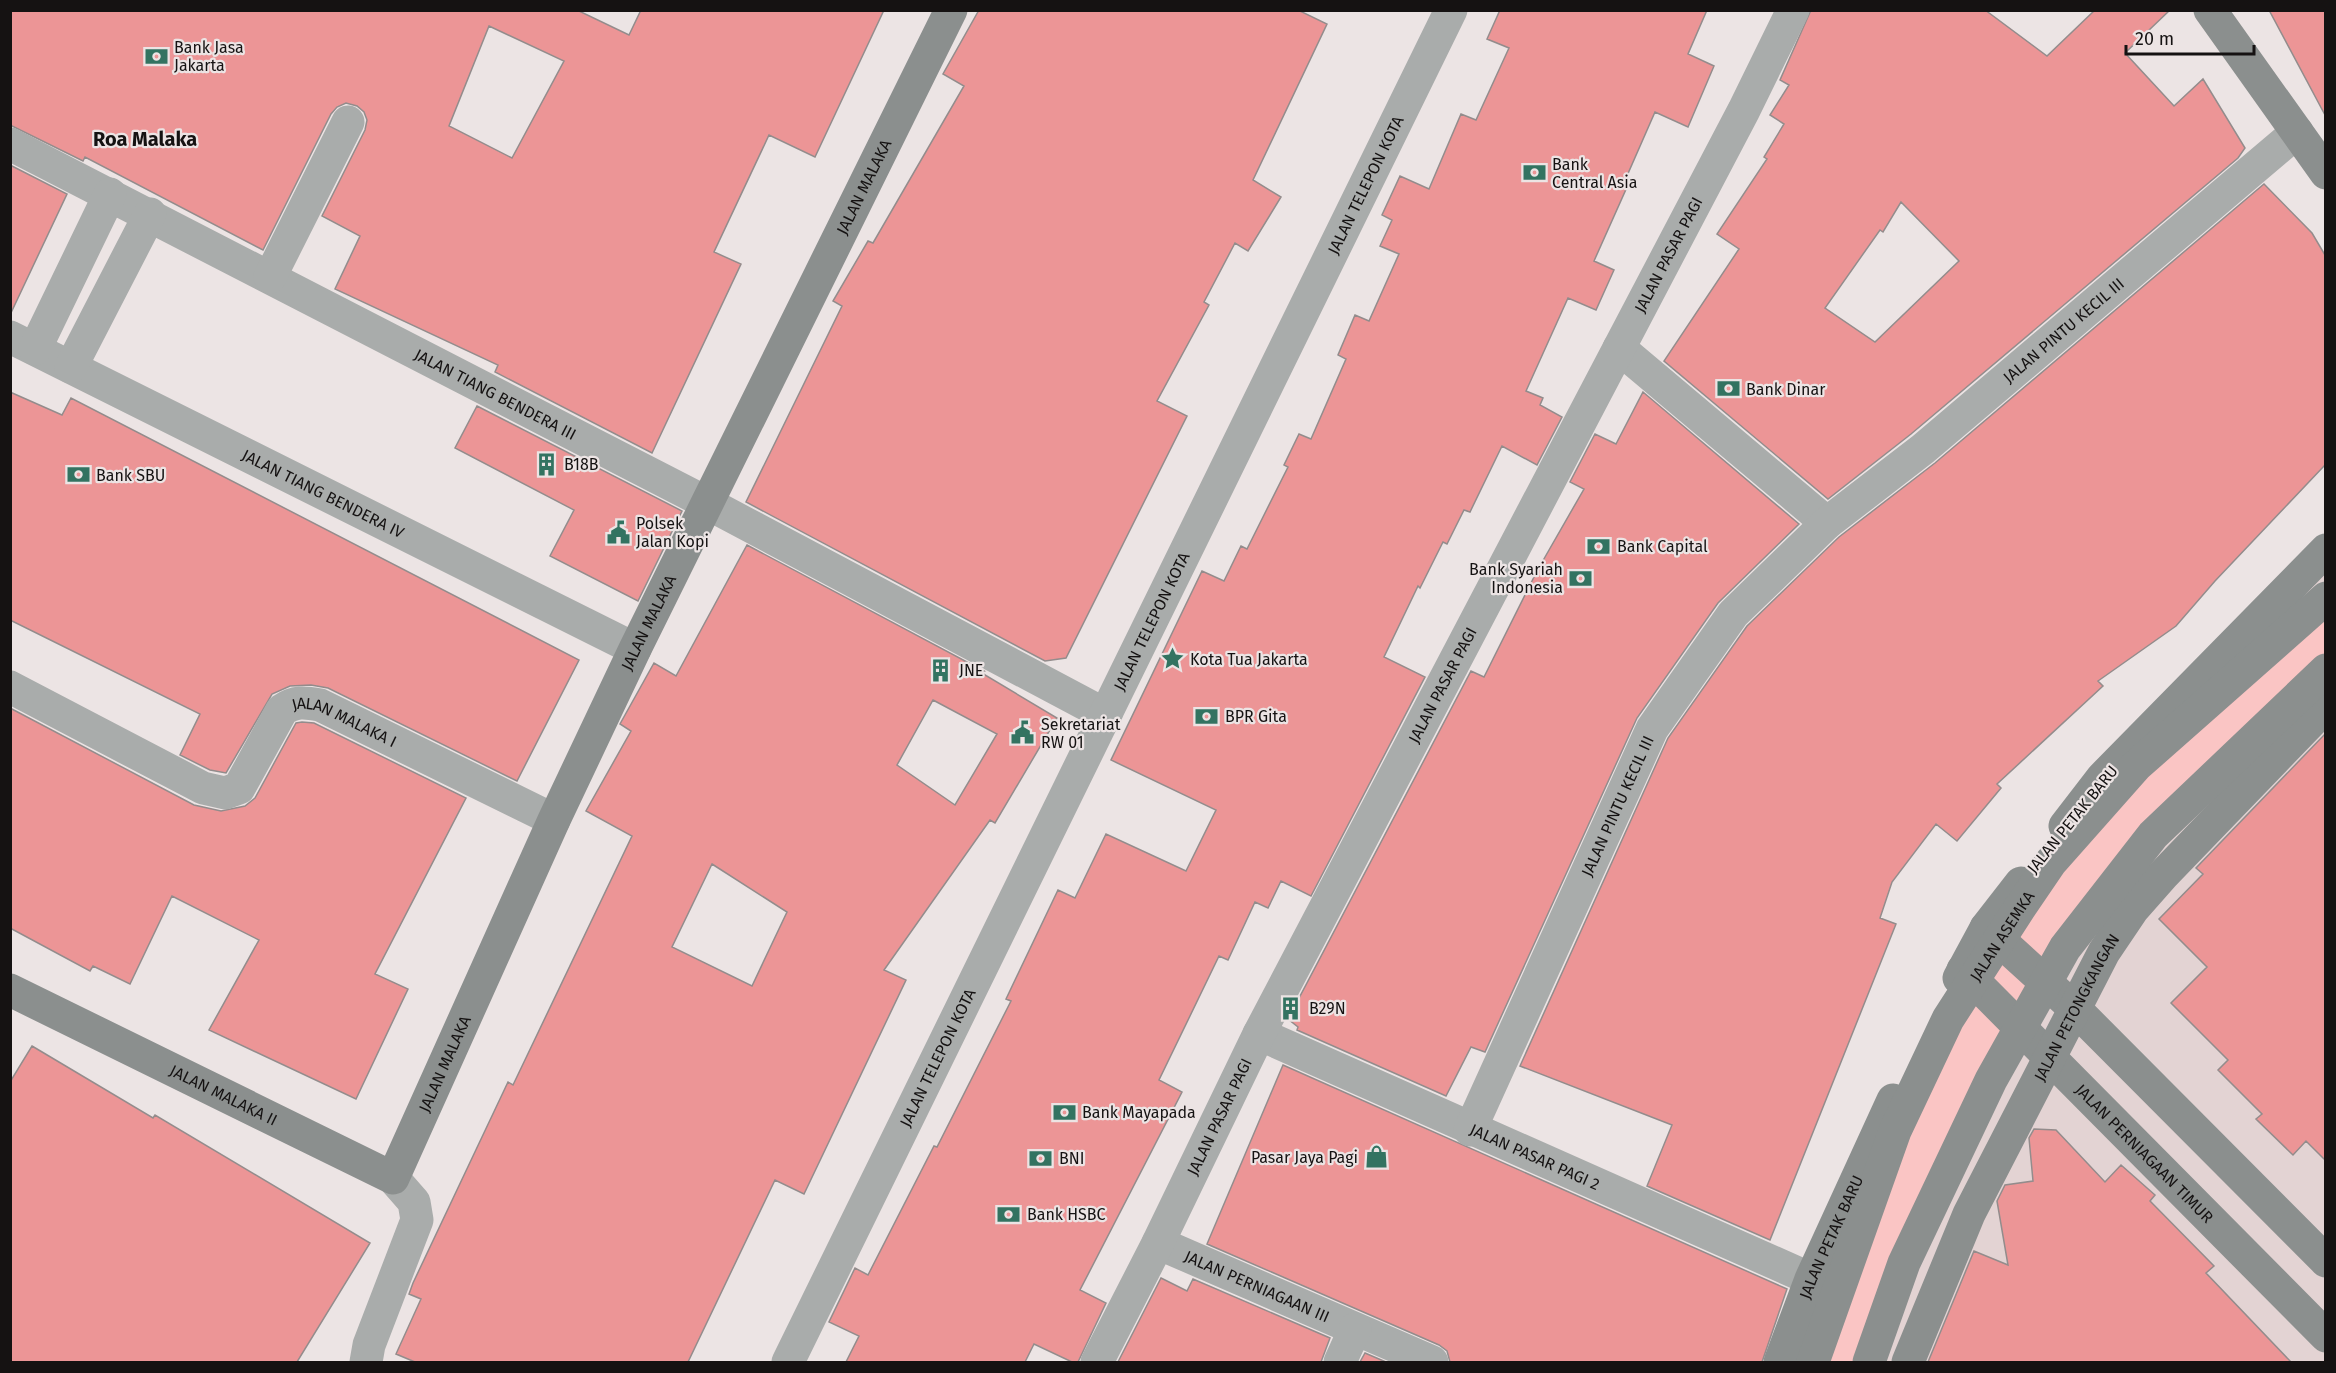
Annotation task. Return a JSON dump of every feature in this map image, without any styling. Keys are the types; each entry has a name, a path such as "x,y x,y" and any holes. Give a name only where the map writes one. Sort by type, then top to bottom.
{"main road":[{"name":"JALAN MALAKA","path":"393,1178 554,820 635,649 951,10"},
{"path":"2210,10 2325,173"},
{"name":"JALAN PETAK BARU","path":"1780,1362 1811,1279 1898,1088 1986,928 2102,778 2325,550"},
{"name":"JALAN ASEMKA","path":"1813,1362 1895,1131 1948,1019 1991,957 2019,909 2051,862 2136,766 2325,598"},
{"path":"1869,1362 1904,1263 1991,1080 2065,948 2152,835 2325,670"},
{"name":"JALAN PETONGKANGAN","path":"1908,1362 1969,1214 2104,952 2133,909 2325,706"},
{"path":"1986,928 2074,1008 2325,1261"},
{"name":"JALAN PERNIAGAAN TIMUR","path":"1963,970 2325,1336"},
{"name":"JALAN MALAKA II","path":"10,990 393,1178"}],"street":[{"name":"JALAN TELEPON KOTA","path":"788,1362 1451,10"},
{"name":"JALAN PASAR PAGI","path":"1097,1362 1158,1243 1259,1034 1744,110 1793,10"},
{"path":"270,277 348,122"},
{"name":"JALAN PINTU KECIL III","path":"1470,1130 1652,729 1733,614 1827,523 1923,449 2297,132"},
{"name":"JALAN TIANG BENDERA III","path":"10,144 150,214 707,503 1107,715"},
{"path":"23,343 110,194"},
{"path":"71,367 150,214"},
{"name":"JALAN TIANG BENDERA IV","path":"23,343 635,649"},
{"path":"1619,348 1827,523"},
{"name":"JALAN MALAKA I","path":"10,687 203,788 225,793 239,788 282,710 302,701 320,705 554,820"},
{"name":"JALAN PASAR PAGI 2","path":"1259,1034 1470,1130 1811,1279"},
{"name":"JALAN MALAKA II","path":"366,1362 369,1345 417,1220 414,1202 393,1178"},
{"name":"JALAN PERNIAGAAN III","path":"1158,1243 1432,1362"},
{"path":"1340,1362 1355,1329"}],"shaded area":[{"path":"2325,543 2325,1362 1779,1362"},
{"path":"2325,598 2325,676 2065,948 1869,1362 1813,1362 1890,1145 2051,862"}],"building":[{"path":"10,10 577,10 629,35 641,10 884,10 815,157 769,135 714,252 741,264 652,453 495,372 498,365 335,289 360,236 322,216 365,130 367,120 364,112 357,106 346,103 337,107 331,114 263,250 85,157 83,161 10,125","holes":["489,26 564,61 512,158 449,126"]},
{"path":"979,10 1298,10 1327,24 1253,180 1281,197 1248,251 1235,243 1204,302 1209,305 1157,401 1187,416 1066,658 1045,661 746,502 842,306 833,301 868,241 873,243 964,86 943,74"},
{"path":"1500,10 1707,10 1688,54 1714,66 1688,127 1655,112 1623,185 1627,187 1594,261 1614,270 1596,310 1568,298 1526,391 1543,398 1540,405 1562,417 1537,465 1502,446 1470,512 1464,510 1447,544 1443,542 1420,588 1418,586 1384,657 1425,677 1311,896 1281,881 1268,908 1255,902 1228,960 1219,956 1159,1080 1182,1092 1080,1290 1106,1303 1078,1362 1072,1362 1034,1344 1025,1362 846,1362 859,1336 829,1322 855,1268 868,1275 934,1146 937,1147 1011,1001 1006,999 1058,890 1075,898 1106,834 1186,871 1216,810 1111,760 1202,571 1224,581 1241,546 1247,549 1288,467 1284,465 1299,434 1311,439 1346,359 1338,355 1355,315 1369,321 1399,254 1380,246 1392,220 1382,215 1400,176 1429,189 1461,114 1476,120 1509,48 1487,39"},
{"path":"1811,10 1985,10 2047,56 2095,10 2170,10 2125,53 2174,106 2203,79 2245,148 2238,158 1911,434 1828,499 1664,361 1739,249 1717,234 1767,159 1764,157 1784,124 1770,115 1789,85 1780,80","holes":["1901,202 1959,261 1875,342 1825,308 1880,230 1883,232"]},
{"path":"2269,10 2325,10 2325,115"},
{"path":"10,165 67,194 10,315"},
{"path":"2264,184 2312,233 2325,255 2325,465 2215,581 2176,626 2098,681 2103,686 1997,784 2001,788 1957,841 1936,824 1892,882 1880,918 1896,924 1770,1240 1647,1186 1672,1125 1520,1066 1668,738 1747,626 1839,537 1935,463"},
{"path":"10,392 62,415 71,398 579,660 517,781 328,688 311,685 290,686 272,694 226,773 210,770 180,755 200,714 10,620"},
{"path":"1643,392 1799,524 1718,603 1637,718 1485,1052 1471,1047 1446,1096 1297,1030 1298,1027 1288,1019 1471,671 1484,677 1537,571 1584,489 1570,482 1595,434 1616,444"},
{"name":"Polsek Jalan Kopi","path":"477,406 682,511 638,601 550,556 574,510 455,448"},
{"path":"747,545 984,671 980,672 1057,718 995,823 990,820 884,970 906,980 804,1194 775,1180 688,1362 415,1362 396,1354 421,1299 409,1294 413,1283 508,1082 513,1085 632,836 586,811 631,731 620,724 654,663 676,676","holes":["933,700 997,734 955,805 897,765","712,864 787,912 752,986 672,947"]},
{"path":"10,708 194,805 221,811 245,806 255,798 296,723 302,722 314,723 466,798 375,974 408,989 356,1099 209,1030 259,940 172,896 130,984 93,966 90,971 10,928"},
{"path":"2325,734 2325,1160 2306,1141 2293,1155 2256,1119 2262,1114 2218,1070 2228,1060 2171,1003 2207,967 2159,919 2203,874 2196,868"},
{"path":"32,1046 153,1118 155,1115 370,1243 297,1362 10,1362 10,1082"},
{"name":"Pasar Jaya Pagi","path":"1283,1065 1787,1289 1762,1362 1450,1362 1447,1351 1439,1345 1207,1244"},
{"path":"2034,1129 2056,1130 2105,1182 2121,1165 2155,1195 2150,1201 2214,1266 2206,1273 2291,1362 1928,1362 1974,1251 2008,1265 1997,1201 2005,1185 2033,1181 2029,1138"},
{"path":"1161,1278 1187,1291 1193,1279 1330,1338 1321,1362 1118,1362"},
{"path":"1365,1353 1386,1362 1360,1362"}],"place":[{"name":"Bank Jasa Jakarta","path":"156,56"},
{"name":"Bank Central Asia","path":"1534,173"},
{"name":"Bank Dinar","path":"1728,389"},
{"name":"B18B","path":"546,464"},
{"name":"Bank SBU","path":"78,475"},
{"name":"Polsek Jalan Kopi","path":"618,532"},
{"name":"Bank Capital","path":"1599,546"},
{"name":"Bank Syariah Indonesia","path":"1581,578"},
{"name":"Kota Tua Jakarta","path":"1172,659"},
{"name":"JNE","path":"941,670"},
{"name":"BPR Gita","path":"1207,716"},
{"name":"Sekretariat RW 01","path":"1023,733"},
{"name":"B29N","path":"1291,1008"},
{"name":"Bank Mayapada","path":"1064,1112"},
{"name":"Pasar Jaya Pagi","path":"1376,1157"},
{"name":"BNI","path":"1041,1158"},
{"name":"Bank HSBC","path":"1009,1214"}],"district":[{"name":"Roa Malaka","path":"145,139"}]}
